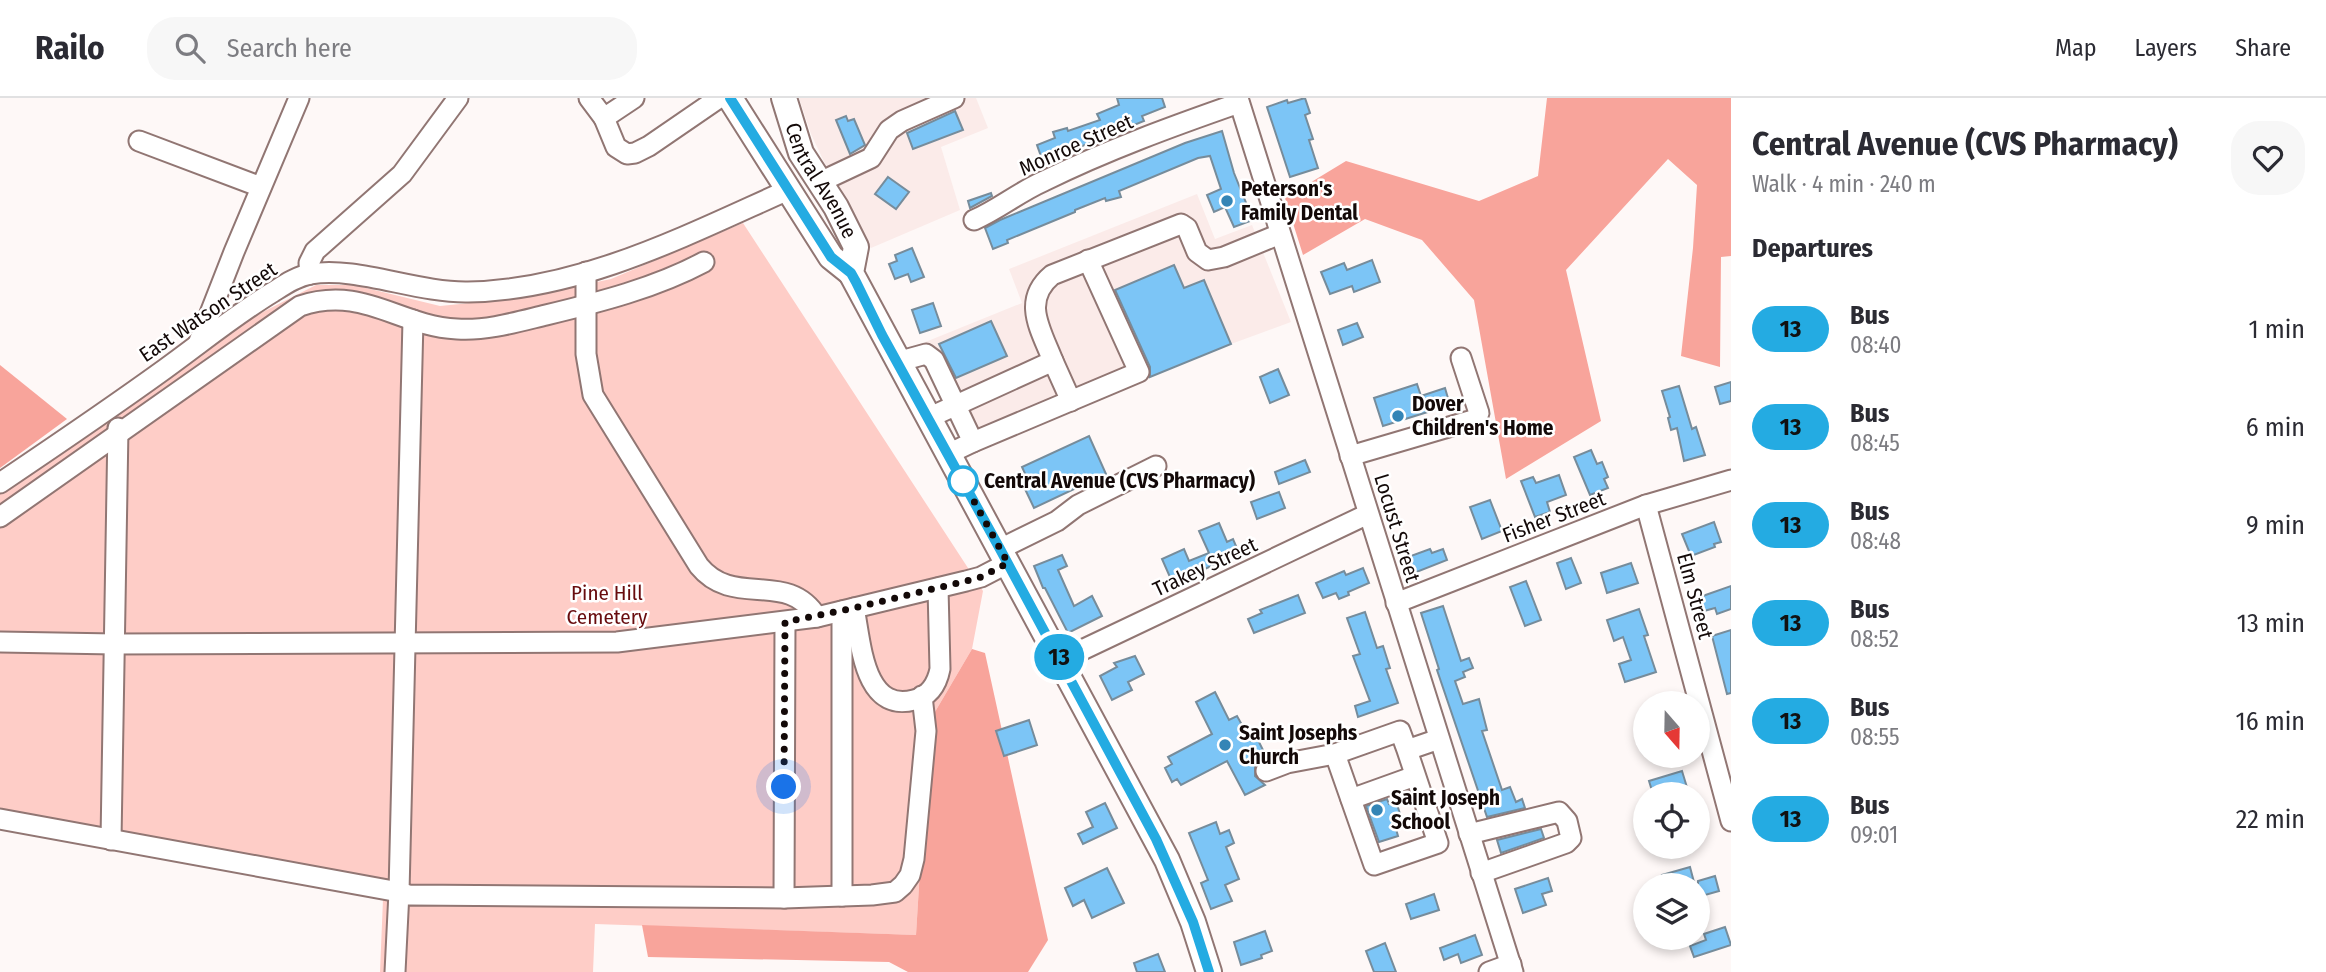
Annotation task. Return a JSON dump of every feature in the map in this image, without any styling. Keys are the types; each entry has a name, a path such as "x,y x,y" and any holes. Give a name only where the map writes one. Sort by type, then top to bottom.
{"main road":[{"path":"730,98 831,257 851,273"},
{"name":"Central Avenue","path":"784,98 801,153 836,207 856,247 851,273 1167,860 1193,922 1209,972"},
{"path":"788,190 820,181"}],"street":[{"path":"198,344 299,98"},
{"path":"310,274 309,262 315,251 402,173 458,98"},
{"path":"589,98 604,118 616,147 626,153 635,153 649,146 719,98"},
{"path":"604,118 634,98"},
{"path":"820,181 871,158 889,130 902,121 954,98"},
{"name":"Monroe Street","path":"974,220 996,211 1054,176 1238,101"},
{"name":"Locust Street","path":"1238,101 1512,968"},
{"path":"139,141 261,187"},
{"name":"East Watson Street","path":"0,483 118,402 245,309 310,274 332,273 423,289 471,292 526,285 586,272 649,250 788,190"},
{"path":"1070,401 1038,324 1034,307 1042,283 1052,275 1181,224 1187,228 1197,252 1208,260 1224,257 1280,234"},
{"path":"948,454 1139,372 1088,260"},
{"path":"0,517 300,306 317,300 337,298 359,302 434,326 456,329 487,328 586,305 658,284 704,262"},
{"path":"586,272 586,354 593,395 699,566 708,577 723,584 800,597 817,617"},
{"path":"395,972 413,320"},
{"path":"897,362 926,354 934,360 973,442"},
{"path":"1350,456 1476,419 1479,413 1461,358"},
{"path":"928,418 1054,361"},
{"path":"111,840 118,402"},
{"path":"0,642 617,642 785,622 848,610 981,577 1004,556 1078,505 1156,466"},
{"name":"Fisher Street","path":"1396,603 1646,505 1731,480"},
{"name":"Elm Street","path":"1646,505 1728,797 1731,821"},
{"name":"Trakey Street","path":"1060,660 1368,514"},
{"path":"848,610 873,686 888,699 913,700 930,692 940,669 938,588"},
{"path":"842,896 848,610"},
{"path":"784,898 785,622"},
{"path":"0,818 409,895 784,898 895,892 904,885 910,875 914,859 926,731 922,696"},
{"path":"1266,771 1287,763 1335,754 1400,731 1438,843 1374,865 1335,754"},
{"path":"1407,750 1439,739"},
{"path":"1351,799 1415,776"},
{"path":"1469,834 1559,812 1567,821 1571,838 1566,843 1481,873"},
{"path":"1489,972 1512,968"}],"shaded area":[{"path":"799,98 976,98 988,128 941,147 960,210 871,248 857,232 811,134"},
{"path":"1547,98 1731,98 1731,256 1721,257 1720,367 1681,356 1697,185 1668,159 1566,270 1601,421 1506,479 1474,300 1422,240 1365,219 1303,255 1285,198 1346,161 1479,201 1538,176"},
{"path":"1197,194 1215,239 1252,225 1291,322 971,451 918,345 1022,303 1009,269"},
{"path":"0,365 67,419 0,468"},
{"path":"972,649 985,653 1048,940 1028,972 908,972 889,962 648,957 642,925 916,935 929,722"}],"green space":[{"name":"Pine Hill Cemetery","path":"743,223 983,591 972,649 929,722 916,935 595,924 593,972 380,972 383,899 0,829 0,494 257,315 316,285 354,285 440,306 521,298 611,279"}],"building":[{"path":"1117,98 1162,98 1165,107 1142,116 1144,121 1043,162 1037,145 1055,138 1053,132 1067,128 1068,131 1100,120 1097,114 1119,105"},
{"path":"1305,98 1310,113 1305,115 1313,139 1309,140 1318,168 1290,177 1267,107 1287,100 1288,103"},
{"path":"955,111 963,130 913,149 907,133"},
{"path":"846,116 848,121 854,119 865,145 850,154 836,120"},
{"path":"1222,131 1234,173 1253,220 1234,227 1225,207 1214,212 1207,195 1221,189 1210,156 1198,158 1119,191 1121,197 1106,201 1105,198 1075,210 1007,240 1008,243 993,249 985,228 1000,220 1185,143"},
{"path":"888,177 909,192 896,209 875,194"},
{"path":"991,193 992,196 970,208 968,201"},
{"path":"912,248 924,277 911,282 908,274 895,279 889,264 897,261 895,255"},
{"path":"1372,260 1380,282 1354,292 1352,286 1330,294 1321,272 1344,263 1347,270"},
{"path":"1174,265 1184,288 1204,280 1231,344 1150,377 1150,367 1115,290"},
{"path":"933,303 941,326 920,333 912,310"},
{"path":"991,321 1007,356 956,378 939,344"},
{"path":"1357,323 1363,337 1343,345 1338,330"},
{"path":"1278,369 1289,395 1270,403 1260,377"},
{"path":"1731,382 1731,401 1720,404 1715,387"},
{"name":"Dover Children's Home","path":"1417,384 1421,396 1445,388 1450,405 1383,426 1374,398"},
{"path":"1679,386 1692,429 1696,427 1705,455 1684,461 1677,428 1671,430 1662,391"},
{"path":"1089,436 1106,474 1034,508 1025,489 1031,487 1022,467"},
{"path":"1591,450 1597,464 1602,462 1608,477 1604,479 1608,488 1590,495 1574,457"},
{"path":"1305,460 1310,472 1279,484 1275,472"},
{"path":"1559,475 1566,495 1547,502 1550,512 1535,517 1521,481 1533,477 1536,483"},
{"path":"1279,492 1285,508 1257,519 1251,502"},
{"path":"1490,500 1502,531 1482,539 1470,507"},
{"path":"1714,522 1721,542 1691,556 1682,534"},
{"path":"1219,523 1227,542 1233,539 1239,553 1173,584 1162,559 1184,549 1189,561 1209,553 1199,531"},
{"path":"1430,549 1432,553 1443,549 1447,560 1414,573 1408,557"},
{"path":"1062,555 1067,566 1058,570 1074,606 1092,596 1102,616 1068,633 1034,566"},
{"path":"1571,558 1581,583 1566,589 1557,563"},
{"path":"1631,563 1638,583 1607,593 1601,573"},
{"path":"1363,568 1369,583 1339,599 1336,593 1323,598 1316,583 1344,571 1346,575"},
{"path":"1526,581 1541,620 1525,626 1510,587"},
{"path":"1731,586 1731,609 1717,614 1715,608 1704,611 1700,597"},
{"path":"1298,595 1305,613 1254,633 1248,619 1262,613 1260,610"},
{"path":"1443,606 1461,661 1469,658 1473,668 1463,672 1465,677 1455,681 1463,704 1479,699 1487,730 1482,731 1502,790 1510,787 1516,802 1522,799 1525,808 1487,817 1437,670 1439,669 1421,613"},
{"path":"1639,609 1648,635 1644,636 1656,672 1625,682 1619,664 1631,660 1623,637 1614,641 1607,620"},
{"path":"1365,612 1377,648 1383,646 1390,668 1386,669 1398,703 1358,717 1355,706 1370,701 1353,656 1360,654 1347,618"},
{"path":"1731,630 1731,693 1727,694 1712,636"},
{"path":"1135,656 1144,674 1128,682 1132,690 1112,700 1100,676 1117,667 1114,663"},
{"name":"Saint Josephs Church","path":"1215,692 1229,720 1237,716 1251,741 1257,738 1263,750 1250,757 1255,766 1255,776 1265,785 1245,795 1227,761 1181,785 1177,779 1172,782 1165,768 1172,764 1168,757 1212,734 1196,702"},
{"path":"1029,720 1037,745 1004,756 996,731"},
{"path":"1682,771 1685,782 1649,782"},
{"path":"1387,799 1389,804 1396,801 1404,827 1396,829 1398,836 1379,842 1366,806"},
{"path":"1105,803 1117,828 1083,844 1078,834 1093,827 1086,812"},
{"path":"1216,822 1220,834 1229,830 1234,843 1226,847 1239,879 1225,885 1232,901 1211,909 1201,883 1208,880 1189,833"},
{"path":"1541,829 1544,838 1501,853 1497,840"},
{"path":"1690,867 1692,873 1669,873"},
{"path":"1107,868 1124,903 1092,918 1084,900 1073,906 1065,888"},
{"path":"1715,876 1719,891 1710,894 1710,877"},
{"path":"1548,878 1552,891 1542,894 1546,905 1523,913 1515,889"},
{"path":"1434,894 1439,910 1411,919 1406,904"},
{"path":"1725,927 1731,945 1694,957 1691,950 1710,950 1710,932"},
{"path":"1265,931 1272,951 1261,955 1262,958 1241,965 1234,942"},
{"path":"1475,935 1482,955 1461,963 1458,954 1444,960 1440,948"},
{"path":"1385,943 1396,972 1374,972 1366,951"},
{"path":"1158,954 1165,972 1137,972 1134,963"}],"bus line":[{"name":"13","path":"730,98 831,257 851,273 856,282 882,335 1050,640 1167,860 1193,922 1209,972"}],"place":[{"name":"Peterson's Family Dental","path":"1227,201"},
{"name":"Dover Children's Home","path":"1398,416"},
{"name":"Central Avenue (CVS Pharmacy)","path":"963,481"},
{"name":"Saint Josephs Church","path":"1225,745"},
{"name":"Saint Joseph School","path":"1377,810"}],"route":[{"path":"784,787 785,622 817,617 966,581 981,577 1008,563 959,474 963,481"}]}
